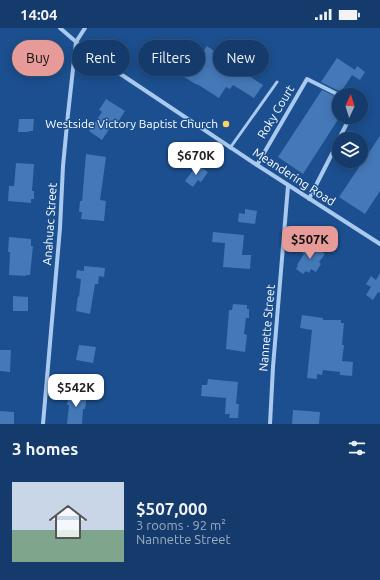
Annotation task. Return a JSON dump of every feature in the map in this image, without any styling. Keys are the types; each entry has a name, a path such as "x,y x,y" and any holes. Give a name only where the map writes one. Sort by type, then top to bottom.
{"street":[{"name":"Meandering Road","path":"60,28 74,40"},
{"name":"Anahuac Street","path":"77,40 84,28"},
{"name":"Anahuac Street","path":"43,424 60,228 63,166 72,76"},
{"name":"Meandering Road","path":"123,76 288,186 380,244"},
{"name":"Roky Court","path":"257,165 308,80 332,92"},
{"path":"310,199 332,153"},
{"name":"Nannette Street","path":"270,424 273,367 288,186"}],"lane":[{"path":"230,148 277,82"}],"building":[{"path":"207,46 213,50 213,76 249,76 263,85 254,98 233,85 230,89 226,87 219,98 183,76 205,76 205,49"},
{"path":"337,58 355,70 357,66 365,72 360,80 352,75 344,88 333,88 321,82"},
{"path":"322,90 332,95 332,124 335,124 303,174 278,157"},
{"path":"106,99 125,111 118,122 115,120 102,140 89,131 102,112 99,110"},
{"path":"19,119 34,119 33,131 18,132"},
{"path":"380,136 380,191 365,214 339,197 358,168 368,168 368,154"},
{"path":"86,154 106,157 100,200 106,201 104,221 81,219 82,212 79,212 80,201 82,201"},
{"path":"16,163 34,164 32,191 34,191 34,199 31,199 31,203 8,201 9,186 14,186"},
{"path":"197,165 208,172 201,182 198,180 193,187 185,181"},
{"path":"245,209 257,211 255,224 238,222 239,213 245,214"},
{"path":"213,232 244,235 242,255 251,255 250,269 223,267 225,243 212,242"},
{"path":"9,237 31,239 31,246 33,246 30,275 9,275"},
{"path":"308,243 325,254 319,262 321,264 316,272 311,269 309,273 306,271 303,274 296,269 304,254 302,252"},
{"path":"84,266 105,268 104,277 99,276 98,284 95,284 90,314 76,311 81,279 76,278 77,270 84,271"},
{"path":"380,273 380,293 378,292 373,300 366,295 371,287 366,284 371,276 376,280"},
{"path":"13,296 28,297 28,311 13,311"},
{"path":"233,304 247,305 247,309 249,309 249,318 246,318 244,334 247,335 245,352 226,349 229,310 232,310"},
{"path":"302,315 323,318 323,320 341,320 341,323 344,323 342,361 353,362 352,376 340,375 340,372 323,370 322,375 317,374 317,379 307,378 312,330 300,328"},
{"path":"79,345 96,347 93,363 76,360"},
{"path":"0,350 11,350 10,372 0,371"},
{"path":"208,379 238,382 236,404 239,404 238,418 229,418 230,414 225,414 226,398 201,396 202,385 207,385"},
{"path":"69,393 87,395 85,409 83,409 82,424 67,424 69,405 67,405"},
{"path":"293,410 320,412 319,424 292,424"},
{"path":"0,411 14,412 14,424 0,424"}],"place":[{"name":"Westside Victory Baptist Church","path":"226,124"}]}
